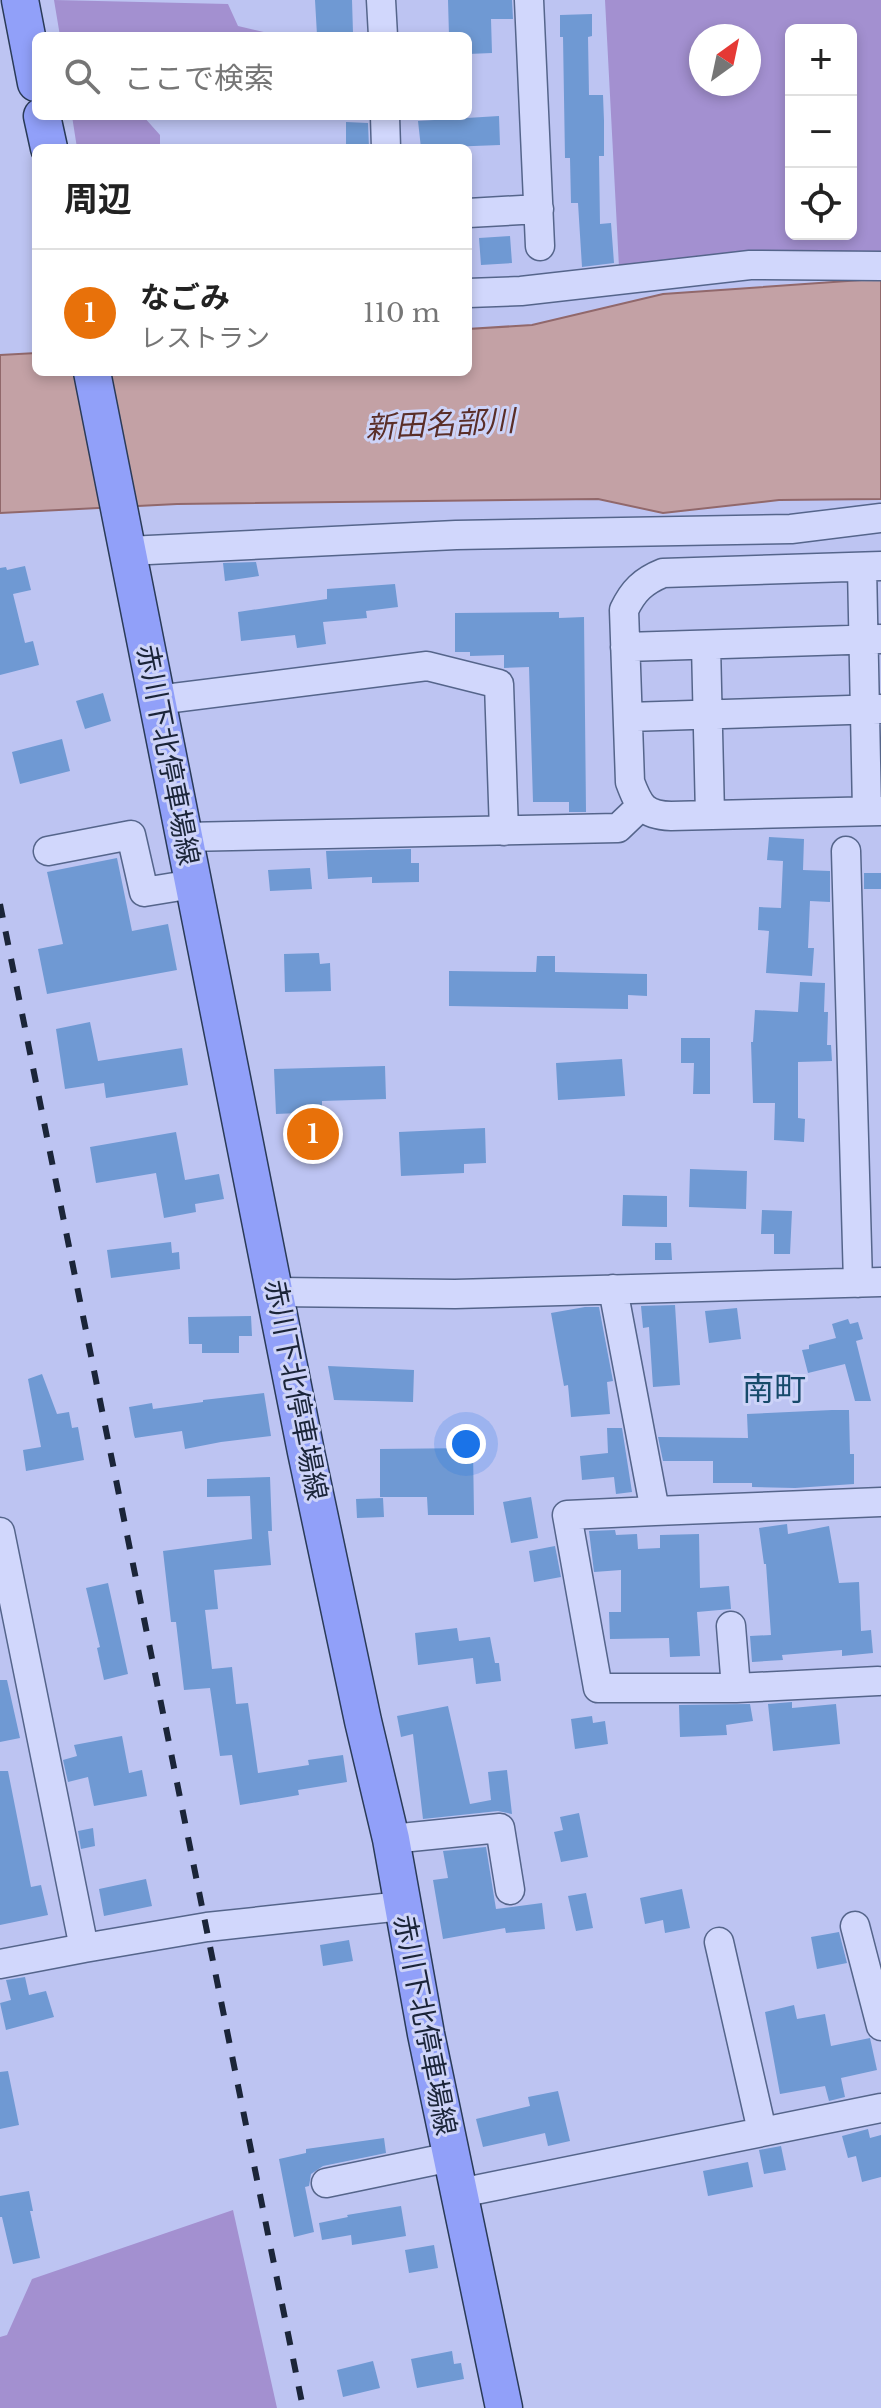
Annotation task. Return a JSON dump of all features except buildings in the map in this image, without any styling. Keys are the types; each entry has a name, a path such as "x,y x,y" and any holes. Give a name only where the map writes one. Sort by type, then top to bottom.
{"main road":[{"path":"20,0 32,62"},
{"path":"43,120 48,144"},
{"name":"赤川下北停車場線","path":"93,376 277,1292 306,1452 391,1839 451,2157 504,2408"}],"street":[{"path":"381,0 383,32"},
{"path":"529,0 540,246"},
{"path":"385,120 386,144"},
{"path":"472,213 539,209"},
{"path":"472,293 521,291 750,265 881,266"},
{"path":"127,546 456,535 791,529 881,518"},
{"path":"871,566 874,811 654,815 641,806 630,782 624,610 631,595 649,579 663,573 871,566"},
{"path":"625,647 872,640"},
{"path":"706,645 710,815"},
{"path":"157,700 427,666 499,684 504,831"},
{"path":"628,717 873,709"},
{"path":"184,837 618,828 641,806"},
{"path":"48,851 131,835 144,892 193,884"},
{"path":"277,1292 455,1294 869,1282 846,851"},
{"path":"613,1289 655,1511"},
{"path":"878,1681 736,1688 598,1688 567,1515 881,1502"},
{"path":"0,1532 84,1948"},
{"path":"731,1626 736,1688"},
{"path":"391,1839 500,1828 510,1890"},
{"path":"0,1964 207,1927 402,1906"},
{"path":"855,1926 881,2026"},
{"path":"719,1942 762,2131"},
{"path":"460,2193 881,2108"},
{"path":"326,2183 451,2157"}],"shaded area":[{"path":"54,0 228,4 238,26 264,32 121,32 59,32"},
{"path":"605,0 881,0 881,251 799,252 619,267"},
{"path":"73,120 147,120 160,135 160,144 76,144"},
{"path":"233,2210 277,2408 0,2408 0,2337 7,2335 32,2279"}],"water":[{"name":"新田名部川","path":"881,280 881,499 779,500 663,513 598,499 177,504 0,513 0,355 32,353 32,376 472,376 472,329 532,325 663,294"}],"railway":[{"path":"0,904 303,2408"}],"place":[{"name":"なごみ","path":"313,1134"}],"district":[{"name":"南町","path":"774,1389"}]}
